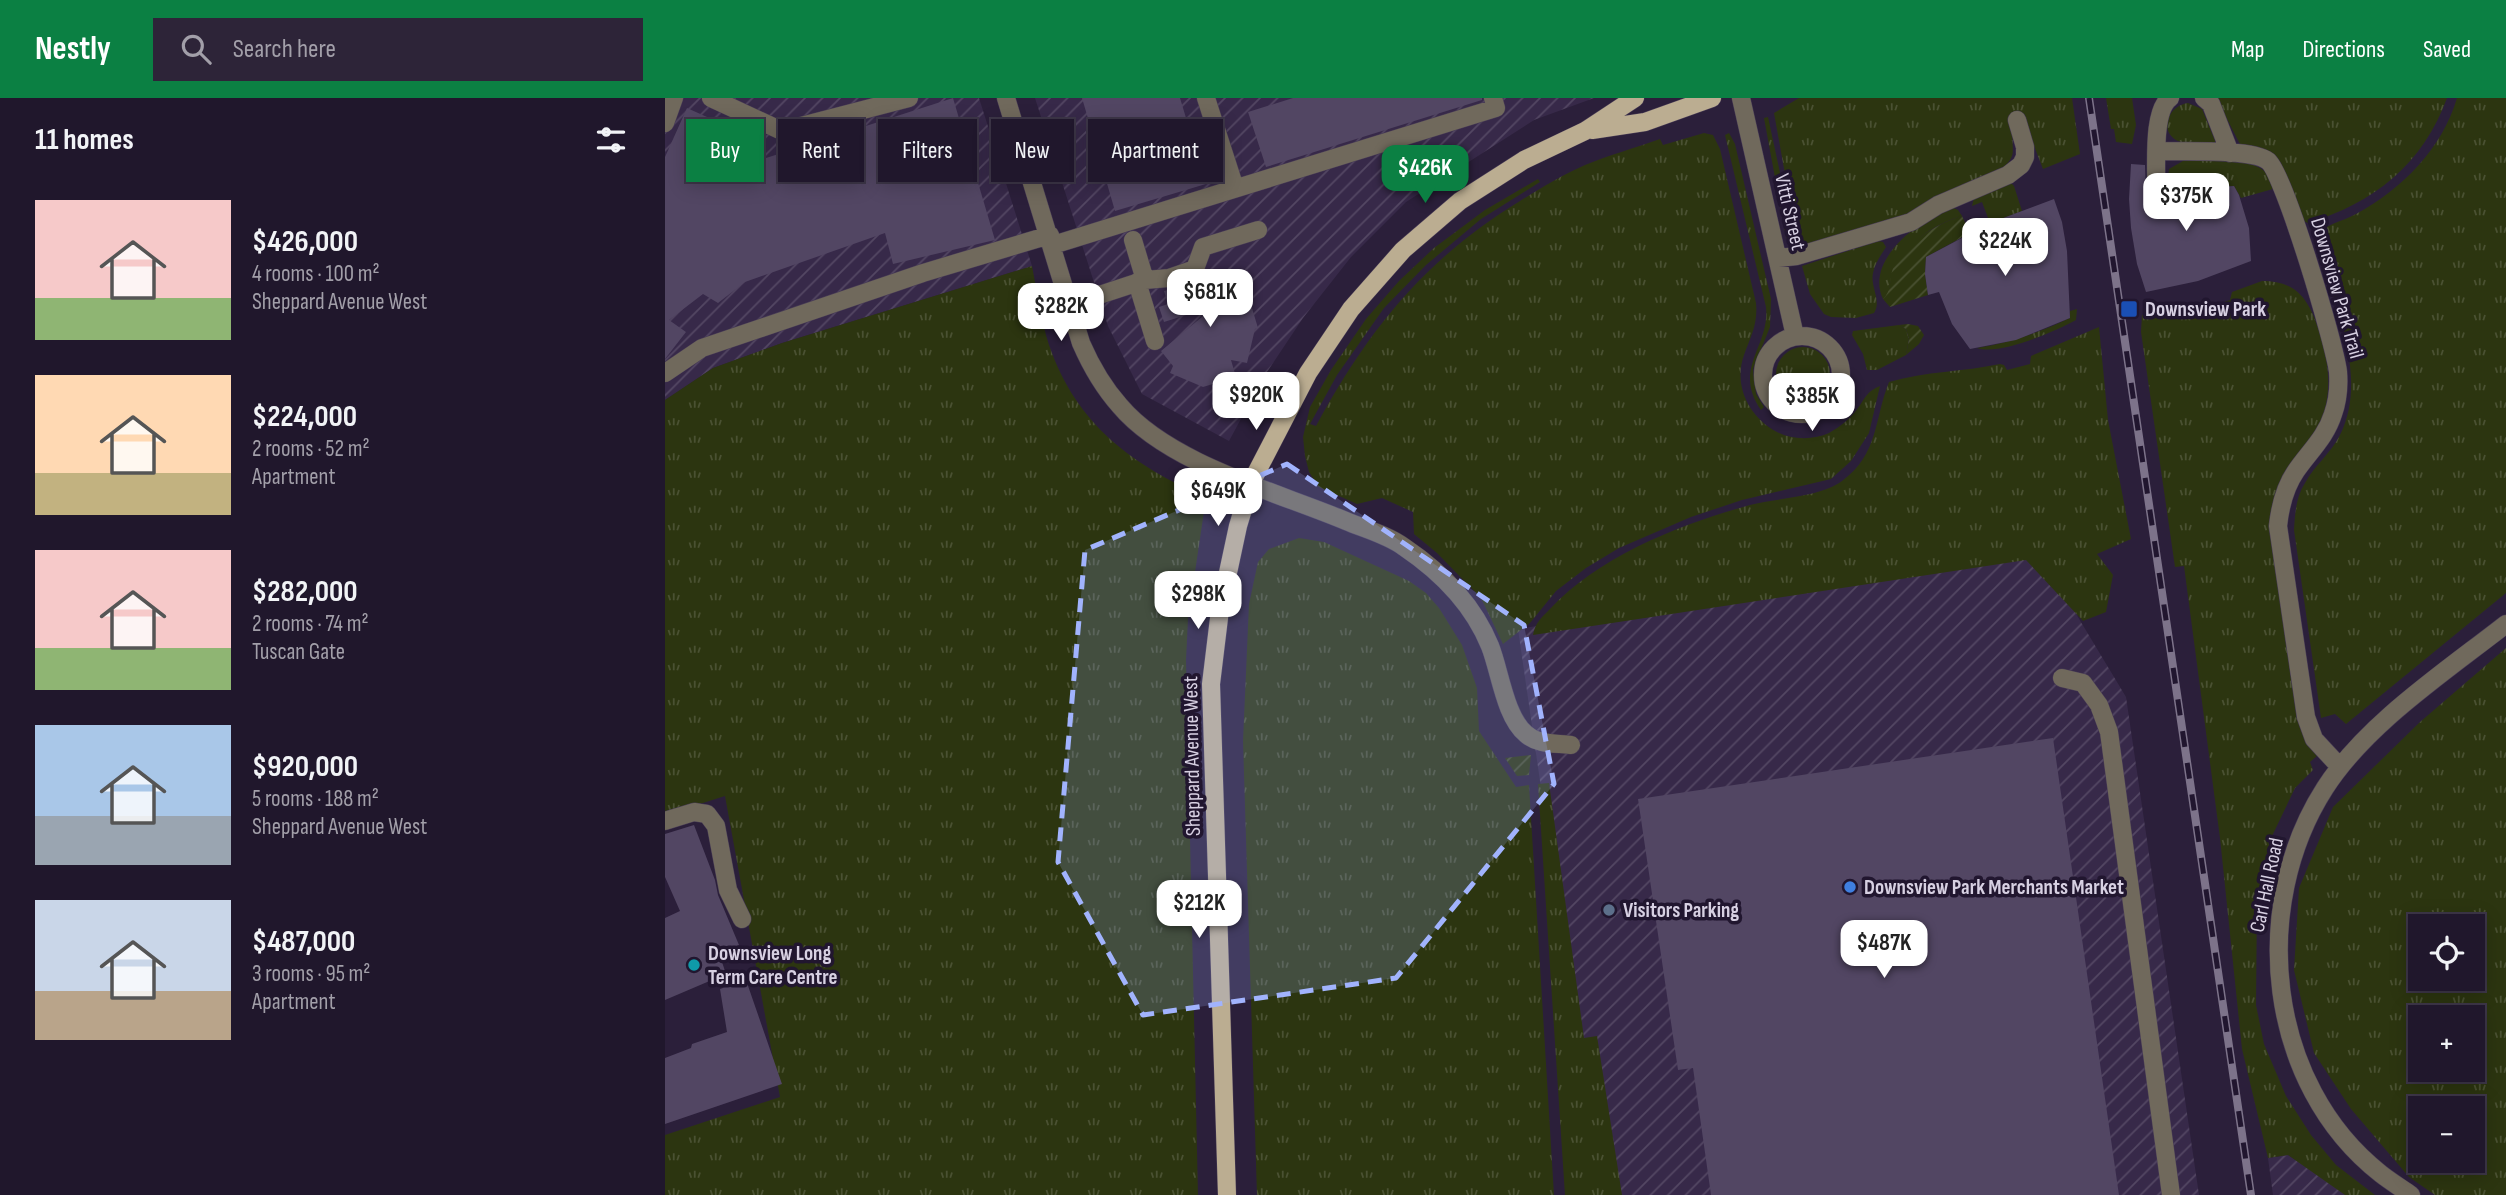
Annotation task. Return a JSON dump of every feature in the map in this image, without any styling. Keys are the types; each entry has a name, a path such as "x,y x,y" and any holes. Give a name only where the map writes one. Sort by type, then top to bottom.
{"main road":[{"name":"Sheppard Avenue West","path":"1227,1195 1211,684 1220,610 1238,526 1251,483 1308,373 1351,309 1403,250 1460,201 1524,160 1585,131 1635,98"},
{"name":"Sheppard Avenue West","path":"1585,131 1645,122 1712,98"}],"street":[{"path":"665,123 674,98"},
{"path":"711,98 782,131 904,99"},
{"path":"1006,98 1069,305 1093,370 1120,407 1153,435 1179,451 1401,544 1435,569 1463,599 1477,620 1490,646 1514,719 1524,733 1538,742 1571,745"},
{"path":"1206,98 1235,188"},
{"path":"665,373 702,348 923,273 1235,188 1496,108 1493,98"},
{"name":"Vitti Street","path":"1741,98 1795,336"},
{"path":"2156,187 2159,116 2165,101 2170,98"},
{"path":"2204,98 2211,104 2230,153"},
{"path":"1778,258 1797,256 1911,222 1938,205 2008,175 2021,165 2025,157 2025,147 2017,120"},
{"name":"Downsview Park Trail","path":"2158,151 2230,153 2261,157 2268,161 2277,174 2298,231 2336,360 2338,388 2333,415 2322,438 2290,482 2280,511 2279,526 2306,718 2314,738 2340,767"},
{"path":"1069,305 1141,281 1169,278 1195,269 1203,247 1258,230"},
{"path":"1133,240 1155,341"},
{"path":"1795,336 1809,336 1822,341 1833,350 1840,362 1840,389 1833,400 1822,409 1809,414 1795,414 1783,410 1765,389 1765,362 1772,350 1782,341 1795,336"},
{"name":"Carl Hall Road","path":"2411,1195 2379,1173 2331,1119 2301,1066 2282,1002 2278,941 2281,908 2288,875 2305,823 2340,767 2389,717 2506,624"},
{"path":"2062,678 2083,683 2099,705 2109,732 2171,1195"},
{"path":"665,821 694,812 707,814 716,826 728,890 741,919"}],"highlighted area":[{"path":"1287,464 1524,625 1554,784 1396,978 1143,1015 1058,862 1085,550"}],"shaded area":[{"path":"665,98 979,98 991,136 991,182 1006,182 1032,266 782,343 713,368 665,400"},
{"path":"1035,98 1594,98 1534,120 1406,202 1351,257 1303,318 1263,378 1229,441 1142,394 1108,326 1062,182 1074,182 1074,119 1042,119"},
{"path":"2037,549 2126,697 2199,1195 1600,1195 1518,629"},
{"path":"2288,1155 2348,1195 2273,1195 2268,1158"}],"green space":[{"path":"1799,98 2072,98 2080,154 2043,169 2023,117 2014,132 2011,159 2002,168 1909,214 1800,247 1774,113"},
{"path":"2106,98 2132,98 2136,125 2132,144 2116,142"},
{"path":"2216,98 2447,98 2424,143 2393,178 2354,204 2308,223 2301,220 2281,163 2275,157 2240,144"},
{"path":"2457,98 2506,98 2506,593 2346,724 2335,714 2321,718 2294,530 2302,488 2340,435 2348,412 2351,387 2345,336 2314,236 2373,204 2404,180 2431,151"},
{"path":"2188,103 2202,109 2216,143 2185,143 2171,135 2167,124 2169,118 2176,108"},
{"path":"1768,117 1792,243 1785,232 1764,118"},
{"path":"1704,133 1713,135 1720,149 1756,303 1755,324 1741,367 1742,389 1746,400 1758,418 1777,432 1789,437 1810,438 1829,433 1841,425 1869,393 1880,386 1869,433 1851,461 1831,479 1742,500 1691,517 1619,548 1556,591 1530,623 1503,644 1481,598 1437,553 1414,534 1413,512 1382,498 1357,504 1319,487 1309,472 1305,456 1303,437 1310,407 1331,370 1366,319 1399,281 1434,248 1485,210 1538,179 1540,182 1481,219 1426,265 1384,308 1337,375 1310,424 1316,426 1356,358 1402,299 1427,272 1486,223 1585,165 1660,139 1663,145"},
{"path":"1729,133 1735,144 1771,299 1770,327 1753,369 1756,394 1764,407 1761,410 1750,382 1754,358 1766,321 1766,307 1725,135"},
{"path":"2222,160 2251,164 2270,177 2273,189 2241,198 2234,186 2166,191 2169,169 2183,161"},
{"path":"2010,182 2014,186 2022,211 1990,223 1982,202 1972,206 1974,198"},
{"path":"1954,208 1962,216 1936,227 1903,255 1891,280 1889,294 1883,299 1879,284 1881,270 1888,255 1912,230"},
{"path":"1962,216 1970,233 1926,257 1928,295 1890,307 1883,299 1888,292 1893,268 1904,251 1922,236"},
{"path":"1878,241 1883,242 1886,247 1873,273 1877,304 1874,313 1856,318 1831,317 1824,314 1810,294 1802,266"},
{"path":"1032,266 1049,345 1075,398 1091,420 1131,456 1206,498 1188,619 1186,660 1198,1195 665,1195 665,1135 780,1097 725,796 665,815 665,400 713,368 782,343"},
{"path":"2262,281 2275,282 2294,289 2307,303 2323,345 2328,387 2322,420 2271,537 2297,719 2303,735 2317,756 2310,762 2313,770 2295,788 2273,834 2257,897 2256,1005 2264,1044 2286,1096 2311,1135 2336,1165 2375,1195 2345,1195 2288,1155 2268,1158 2242,1049 2220,838 2184,566 2175,567 2141,332 2142,315 2199,303 2207,308 2230,300 2232,292"},
{"path":"2077,309 2076,320 2042,336 1999,349 1977,348 2048,328 2070,318 2070,311"},
{"path":"1899,325 1906,329 1909,339 1906,355 1877,370 1867,370 1863,354 1852,335 1853,331"},
{"path":"1899,325 1918,326 1924,335 1919,344 1906,355 1909,339 1906,329"},
{"path":"2099,327 2108,420 2131,539 2097,554 2113,575 2106,612 2083,621 2026,560 1533,635 1542,618 1570,590 1592,573 1643,544 1724,513 1750,505 1823,491 1842,481 1854,471 1869,448 1889,382 2000,364 2007,370 2030,364 2031,356"},
{"path":"1803,347 1822,355 1830,374 1822,393 1803,401 1784,393 1776,374 1784,355"},
{"path":"1299,538 1324,542 1409,581 1426,593 1439,608 1462,645 1477,688 1479,731 1516,787 1529,785 1554,1195 1257,1195 1243,741 1249,604 1258,562 1269,549"},
{"path":"2506,648 2506,1195 2435,1195 2409,1177 2351,1109 2314,1053 2294,970 2299,888 2333,807 2420,722"},
{"path":"1531,755 1529,775 1517,776 1505,758"},
{"path":"1549,783 1584,1038 1597,1036 1622,1195 1565,1195 1538,784"}],"building":[{"path":"953,98 959,119 888,119"},
{"path":"1082,98 1180,98 1186,119 1088,119"},
{"path":"1293,98 1482,100 1266,167 1248,112"},
{"path":"687,108 712,119 686,119 686,182 764,182 764,143 766,158 778,154 778,182 864,182 864,127 878,122 878,182 977,182 977,179 995,240 893,264 885,233 745,282 718,303 703,294 669,320 686,332 665,359 665,157"},
{"name":"Downsview Park","path":"2131,164 2145,165 2146,192 2155,198 2162,197 2166,191 2234,186 2249,228 2251,261 2198,281 2146,292 2137,264 2131,228"},
{"path":"1107,182 1205,182 1206,184 1115,211"},
{"path":"2054,199 2062,222 2067,251 2070,318 2016,340 1970,349 1952,324 1939,292 1928,295 1926,257 1990,223"},
{"path":"1235,270 1244,299 1249,298 1258,328 1255,329 1247,363 1231,360 1236,377 1203,387 1170,373 1173,366 1161,351 1215,306 1164,322 1159,307 1168,304 1164,291"},
{"path":"2053,738 2119,1195 1711,1195 1693,1068 1678,1070 1638,799"},
{"path":"694,825 718,895 739,945 719,953 726,974 665,1000 665,918 680,911 665,877 665,834"},
{"path":"746,980 782,1084 665,1124 665,1058 691,1048 692,1044 727,1032 720,989"}],"railway":[{"path":"2089,98 2251,1195"}],"place":[{"name":"Downsview Park","path":"2129,309"},
{"name":"Downsview Park Merchants Market","path":"1850,887"},
{"name":"Visitors Parking","path":"1609,910"},
{"name":"Downsview Long Term Care Centre","path":"694,965"}]}
